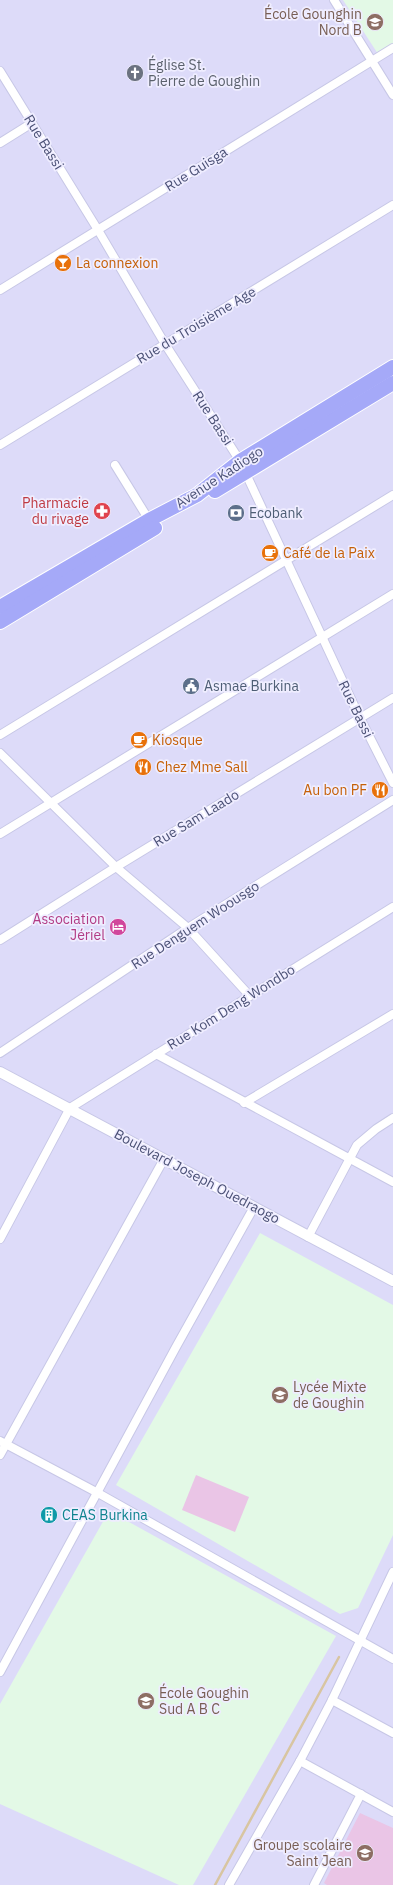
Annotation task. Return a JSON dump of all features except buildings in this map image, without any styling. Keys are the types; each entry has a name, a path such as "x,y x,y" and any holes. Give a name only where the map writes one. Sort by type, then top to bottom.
{"highway":[{"name":"Avenue Kadiogo","path":"0,622 393,368"},
{"name":"Avenue Kadiogo","path":"0,607 150,520 197,495 243,466 345,414 393,383"}],"street":[{"path":"334,0 393,95"},
{"name":"Rue Guisga","path":"0,290 393,48"},
{"name":"Rue Bassi","path":"0,71 98,230 165,344 243,466 360,718 393,783"},
{"path":"0,143 32,123"},
{"name":"Rue du Troisième Age","path":"0,445 393,205"},
{"path":"115,465 150,520"},
{"path":"0,735 393,495"},
{"path":"0,834 393,594"},
{"name":"Rue Sam Laado","path":"0,940 116,867 393,698"},
{"path":"0,753 116,867 188,928 249,996"},
{"name":"Rue Denguem Woousgo","path":"0,1053 188,928 393,800"},
{"name":"Rue Kom Deng Wondbo","path":"70,1108 393,907"},
{"path":"244,1103 393,1014"},
{"path":"156,1054 244,1103 393,1182"},
{"name":"Boulevard Joseph Ouedraogo","path":"0,1072 70,1108 393,1282"},
{"path":"0,1239 70,1108"},
{"path":"308,1237 357,1145 366,1136 393,1118"},
{"path":"0,1455 3,1443 164,1159"},
{"path":"0,1672 172,1354 254,1207"},
{"path":"3,1443 98,1493 393,1659"},
{"path":"229,1885 300,1761 332,1700 393,1572"},
{"path":"332,1700 393,1733"},
{"path":"300,1761 393,1812"},
{"path":"314,1885 362,1794"}],"shaded area":[{"path":"0,0 393,0 393,1885 0,1885"},
{"name":"École Gounghin Nord B","path":"343,0 393,0 393,45 378,54"},
{"name":"Lycée Mixte de Goughin","path":"260,1233 393,1305 393,1535 358,1608 340,1614 116,1485"},
{"path":"196,1475 249,1497 235,1532 182,1510"},
{"path":"109,1511 336,1636 193,1885 179,1885 0,1804 0,1704"},
{"name":"Groupe scolaire Saint Jean","path":"360,1813 393,1828 393,1885 327,1885 324,1883"}],"waterway":[{"path":"215,1885 339,1657"}],"place":[{"name":"École Gounghin Nord B","path":"375,22"},
{"name":"Église St. Pierre de Goughin","path":"135,73"},
{"name":"La connexion","path":"63,263"},
{"name":"Pharmacie du rivage","path":"102,511"},
{"name":"Ecobank","path":"236,513"},
{"name":"Café de la Paix","path":"270,553"},
{"name":"Asmae Burkina","path":"191,686"},
{"name":"Kiosque","path":"139,740"},
{"name":"Chez Mme Sall","path":"143,767"},
{"name":"Au bon PF","path":"380,790"},
{"name":"Association Jériel","path":"118,927"},
{"name":"Lycée Mixte de Goughin","path":"280,1395"},
{"name":"CEAS Burkina","path":"49,1515"},
{"name":"École Goughin Sud A B C","path":"146,1701"},
{"name":"Groupe scolaire Saint Jean","path":"365,1853"}]}
